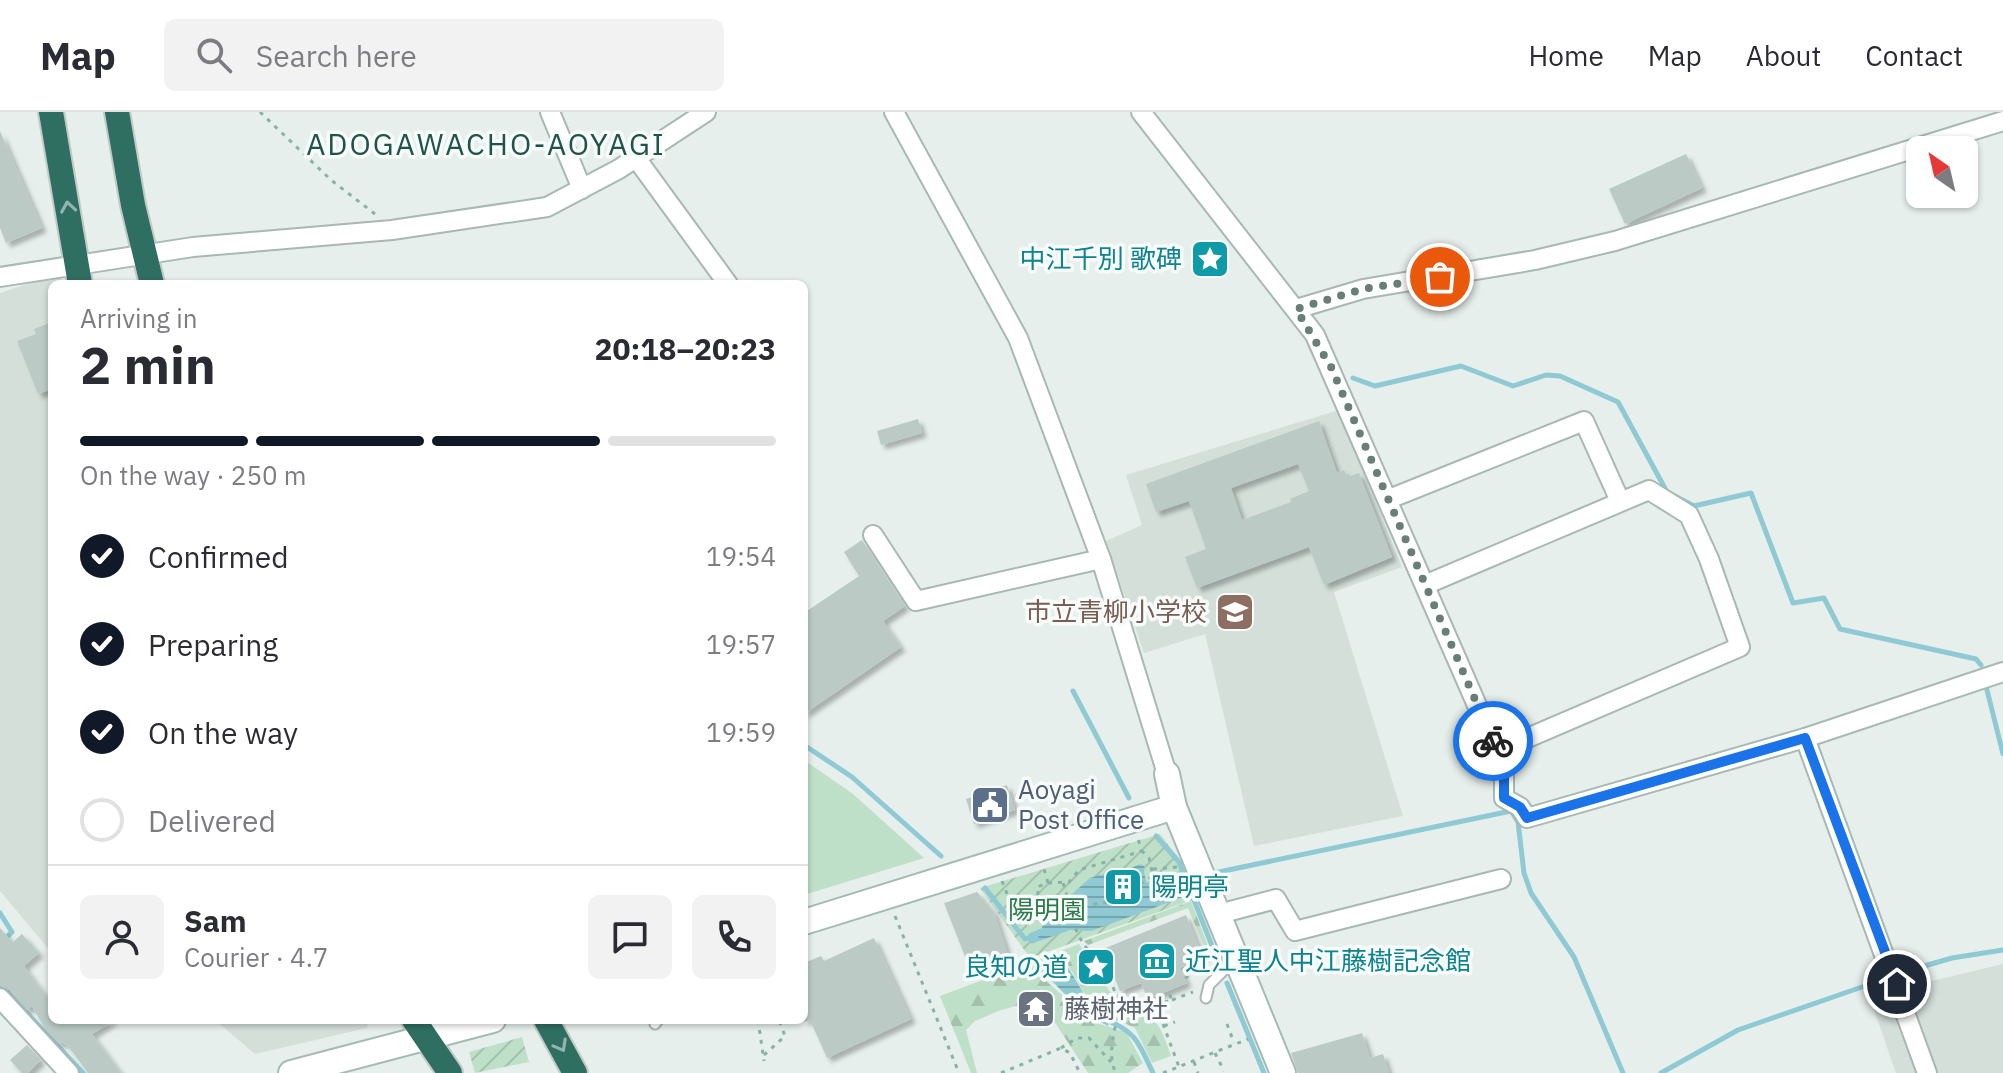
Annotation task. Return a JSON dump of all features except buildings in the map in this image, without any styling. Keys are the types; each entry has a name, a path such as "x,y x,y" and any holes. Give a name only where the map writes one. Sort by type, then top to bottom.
{"highway":[{"path":"51,112 79,274"},
{"path":"117,112 151,280"},
{"path":"548,1024 575,1073"},
{"path":"421,1029 450,1073"}],"street":[{"path":"550,112 582,189"},
{"path":"0,277 79,274 193,247 392,230 547,207 636,158 706,112"},
{"path":"894,112 1018,338 1101,559 1167,774 1174,807 1283,1073"},
{"path":"1141,112 1296,309 1331,367 1497,751 1504,774 1504,798 1520,807 1527,818 1805,738 2003,672"},
{"path":"1296,309 1363,289 1535,260 1615,241 2003,121"},
{"path":"636,158 725,280"},
{"path":"1389,499 1584,421 1620,501"},
{"path":"1427,584 1649,490 1689,515 1709,559 1740,647 1497,751"},
{"path":"873,535 916,601 1101,559"},
{"path":"1805,738 1927,1073"},
{"path":"808,921 1174,807"},
{"path":"1219,914 1276,899 1295,931 1501,879"},
{"path":"0,998 69,1073"},
{"path":"291,1073 421,1029 461,1024"}],"lane":[{"path":"1206,998 1209,985 1236,957"}],"path":[{"path":"260,112 331,180 366,205 392,230"},
{"path":"1071,909 1137,898 1143,882 1153,876 1149,858 1142,851 1138,837"},
{"path":"1001,878 1009,899 1020,896 1025,914 1040,910 1035,889 1048,883 1069,882 1079,870 1142,851"},
{"path":"1042,866 1048,883"},
{"path":"1153,869 1177,867"},
{"path":"1063,883 1072,901 1073,930 1116,994 1132,1003 1151,1007 1172,1000 1168,991"},
{"path":"894,912 959,1073"},
{"path":"1185,978 1189,976 1185,970 1195,966 1204,976"},
{"path":"1111,1062 1116,994"},
{"path":"1175,1022 1163,1025 1179,1067"},
{"path":"759,1024 764,1061"},
{"path":"764,1055 785,1036 780,1024"},
{"path":"1227,1024 1235,1044"},
{"path":"1001,1073 1077,1038 1089,1038 1111,1062 1116,1073"},
{"path":"1163,1073 1246,1040"},
{"path":"1061,1048 1070,1053 1080,1073"},
{"path":"1215,1053 1224,1071"},
{"path":"1194,1062 1198,1073"}],"shaded area":[{"path":"60,273 61,280 48,280 48,948 0,891 0,293"},
{"name":"市立青柳小学校","path":"1339,410 1402,567 1334,592 1403,816 1254,846 1205,634 1144,653 1106,541 1142,525 1126,475"},
{"path":"2003,964 2003,1073 1896,1073 1869,996"},
{"path":"220,1024 368,1024 367,1028 255,1054"}],"green space":[{"path":"808,763 853,794 924,858 808,894"},
{"name":"陽明園","path":"1160,834 1181,861 1195,899 1030,958 980,888"},
{"path":"1191,901 1211,954 1208,955 1188,908 1088,945 1084,941"},
{"path":"1079,944 1113,996 1114,1016 1090,1004 1063,956 1037,964 1037,973 1093,1022 1126,1032 1143,1063 1128,1073 1088,1073 1046,1009 1028,1003 975,1021 966,1030 977,1073 971,1073 940,996"},
{"path":"1117,1002 1157,1024 1171,1056 1152,1063 1135,1028 1118,1020"},
{"path":"522,1037 529,1062 475,1073 469,1052"}],"water":[{"path":"1140,864 1144,866 1148,885 1155,892 1164,897 1183,888 1186,896 1091,931 1070,930 1031,944 1028,934 1042,928 1047,905 1072,894 1090,878 1114,871 1119,874","holes":["1127,878 1140,881 1143,897 1135,905 1117,906 1112,895"]},
{"path":"1062,957 1090,1004 1115,1018 1111,1017 1108,1026 1082,1012 1054,983 1038,972 1038,964"}],"waterway":[{"path":"1353,378 1375,386 1461,366 1513,386 1546,375 1560,376 1618,402 1667,492 1694,506 1751,493 1793,603 1824,598 1840,629 1976,659 1981,665"},
{"path":"1986,686 2003,754"},
{"path":"1073,691 1129,798"},
{"path":"808,748 852,777 941,856"},
{"path":"1214,873 1511,811 1518,822 1524,873 1531,893 1574,957 1623,1073"},
{"path":"1156,836 1179,862 1216,956"},
{"path":"985,888 1025,939 1036,937"},
{"path":"0,913 12,932 0,944"},
{"path":"1900,973 1952,958 2003,950"},
{"path":"1661,1073 1738,1030 1885,979"},
{"path":"1227,983 1264,1073"},
{"path":"0,984 83,1073"},
{"path":"1106,1020 1131,1034 1153,1073"}],"way so far":[{"path":"1440,277 1363,289 1296,309 1315,335 1331,367 1493,741"}],"place":[{"name":"中江千別 歌碑","path":"1210,259"},
{"name":"市立青柳小学校","path":"1235,612"},
{"name":"Aoyagi Post Office","path":"990,805"},
{"name":"陽明亭","path":"1123,887"},
{"name":"近江聖人中江藤樹記念館","path":"1157,961"},
{"name":"良知の道","path":"1096,967"},
{"name":"藤樹神社","path":"1036,1009"}],"district":[{"name":"ADOGAWACHO-AOYAGI","path":"486,145"}],"route":[{"path":"1493,741 1504,774 1504,798 1520,807 1527,818 1805,738 1897,984"}]}
